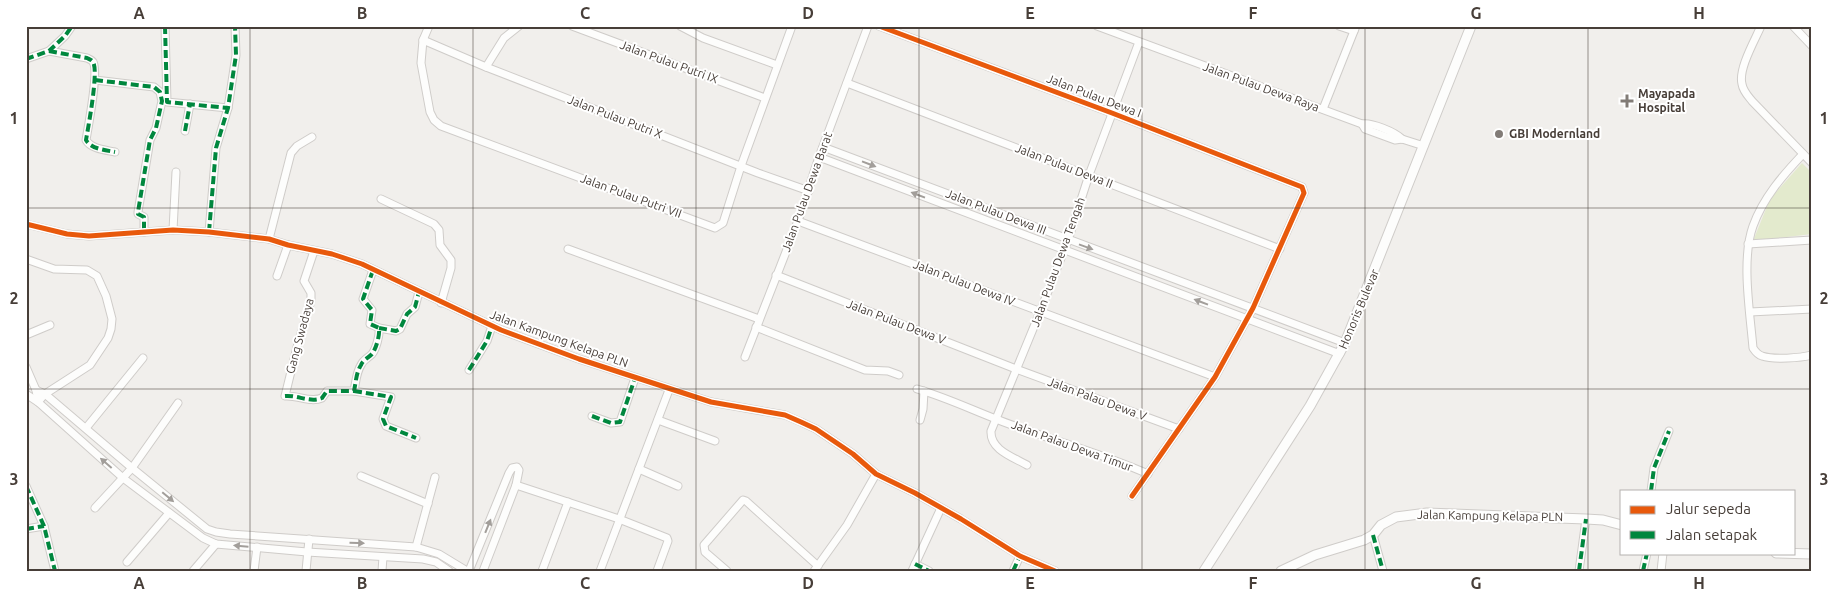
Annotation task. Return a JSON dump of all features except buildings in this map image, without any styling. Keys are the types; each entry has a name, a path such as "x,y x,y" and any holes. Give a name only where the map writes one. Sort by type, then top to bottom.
{"street":[{"path":"49,51 72,26"},
{"path":"144,232 144,217 138,214 138,212 150,140 156,128 164,101 165,26"},
{"path":"209,232 216,148 228,108 236,55 235,26"},
{"name":"Jalan Pulau Putri VII","path":"429,26 423,40 421,62 430,112 434,120 441,126 716,228 723,223 741,166 792,26"},
{"path":"486,67 504,38 519,26"},
{"name":"Jalan Pulau Putri IX","path":"572,26 765,98"},
{"path":"680,26 703,38 777,65"},
{"name":"Jalan Pulau Dewa Barat","path":"745,357 798,220 819,157 868,26"},
{"name":"Jalan Pulau Dewa I","path":"879,26 1112,113 1302,187 1304,193 1280,249"},
{"name":"Jalan Pulau Dewa Raya","path":"1096,26 1362,124 1365,129 1395,140 1402,139 1424,146"},
{"path":"1323,110 1355,29 1339,26"},
{"name":"Honoris Bulevar","path":"1204,571 1310,406 1346,343 1471,26"},
{"path":"1761,26 1744,64 1741,76 1742,84 1752,101 1812,163"},
{"path":"1793,26 1812,46"},
{"name":"Jalan Pulau Putri X","path":"423,40 486,67 808,191"},
{"name":"Jalan Pulau Dewa Tengah","path":"1027,465 999,449 991,439 991,432 1068,240 1089,175 1139,42"},
{"path":"26,58 49,51 87,58 92,61 95,80 86,140 92,146 115,152"},
{"path":"95,80 154,87 160,92 164,101"},
{"name":"Jalan Pulau Dewa II","path":"846,84 1280,249"},
{"path":"164,101 228,108"},
{"path":"185,131 190,104"},
{"path":"269,239 291,153 304,140 312,136"},
{"name":"Jalan Pulau Dewa III","path":"823,146 1068,240 1346,343"},
{"path":"1803,154 1782,177 1764,202 1752,227 1747,260 1753,348 1762,356 1812,356"},
{"name":"Jalan Pulau Dewa III","path":"819,157 1340,354"},
{"path":"173,230 176,172"},
{"path":"381,199 429,221 439,230 440,245 451,260 451,268 441,303"},
{"name":"Jalan Pulau Dewa IV","path":"798,220 1215,378"},
{"name":"Jalan Kampung Kelapa PLN","path":"26,224 67,234 89,236 173,230 209,232 269,239 332,254 374,270 492,326 579,360 669,390 725,406 772,413 801,422 816,429 853,454 876,474 915,493 1020,556 1055,571"},
{"path":"1748,244 1812,240"},
{"path":"277,276 288,245"},
{"path":"568,249 760,319"},
{"path":"1132,496 1215,378 1247,320 1280,249"},
{"name":"Gang Swadaya","path":"314,251 304,281 311,293 311,301 285,396 294,395 312,400 322,398 327,391 354,391"},
{"path":"26,259 54,269 86,270 97,276 106,296 112,319 108,338 90,365 45,394 38,402"},
{"path":"374,270 363,299 372,310 370,324 396,332 400,329 407,314 415,307 419,292"},
{"name":"Jalan Pulau Dewa V","path":"776,275 1016,369"},
{"path":"1750,312 1812,310"},
{"path":"26,335 50,325"},
{"path":"469,370 487,341 492,326"},
{"path":"756,327 865,370 888,371 898,375"},
{"path":"379,328 380,334 375,348 362,362 357,373 354,391 390,397 383,419 386,426 416,438"},
{"path":"86,428 143,358"},
{"path":"27,369 36,390 38,402"},
{"name":"Jalan Palau Dewa V","path":"1016,369 1179,429"},
{"path":"592,416 610,423 620,422 635,378"},
{"path":"36,390 45,394 207,529 216,532 416,547 439,554 468,571 509,473 514,466 520,470 516,485 482,571"},
{"path":"600,571 669,390"},
{"name":"Jalan Palau Dewa Timur","path":"920,420 923,409 920,390 954,400 996,419 1148,474"},
{"path":"26,394 38,402 123,478 202,538 216,544 424,559 436,562 449,571"},
{"path":"95,508 132,468 178,403"},
{"path":"658,420 714,441"},
{"path":"1651,490 1652,473 1668,432"},
{"path":"639,469 678,486"},
{"path":"726,571 705,552 703,547 705,542 743,500 746,500 816,568 847,525 876,474"},
{"path":"362,476 428,504"},
{"path":"416,547 436,478"},
{"path":"516,485 619,519 668,539 657,571"},
{"path":"26,486 44,526 55,571"},
{"path":"542,571 568,502"},
{"path":"929,571 913,568 940,508"},
{"path":"126,562 169,513"},
{"name":"Jalan Kampung Kelapa PLN","path":"1281,571 1315,555 1364,540 1396,517 1411,514 1586,519 1603,520 1620,524"},
{"path":"1578,571 1586,519"},
{"path":"26,529 44,526"},
{"path":"1373,535 1383,571"},
{"path":"306,571 309,539"},
{"path":"193,571 216,544"},
{"path":"254,571 257,547"},
{"path":"1642,571 1647,554"},
{"path":"1661,571 1663,554"},
{"path":"1796,554 1812,554"},
{"path":"1014,571 1020,556"},
{"path":"382,571 383,557"}],"green space":[{"path":"1802,163 1812,173 1812,234 1753,241 1770,199"}],"marked path":[{"path":"26,59 49,51 65,36 72,26"},
{"path":"165,26 167,102 228,108"},
{"path":"209,232 216,148 228,108 236,55 235,26"},
{"path":"49,51 87,58 93,62 95,76 86,140 95,147 115,152"},
{"path":"95,80 154,87 160,92 162,101 156,128 150,140 138,212 138,214 144,217 144,232"},
{"path":"185,131 190,104"},
{"path":"285,396 313,400 322,398 327,391 354,391 359,368 372,354 379,334 379,328 370,324 372,310 363,299 373,270"},
{"path":"379,328 396,331 400,329 407,314 415,307 419,292"},
{"path":"469,370 487,341 492,326"},
{"path":"592,416 611,423 620,422 635,378"},
{"path":"354,391 391,397 383,419 386,426 416,438"},
{"path":"1651,490 1654,468 1669,431"},
{"path":"26,486 44,526 55,571"},
{"path":"1579,571 1586,519"},
{"path":"26,529 44,526"},
{"path":"1373,535 1383,571"},
{"path":"1643,571 1647,554"},
{"path":"1013,571 1020,556"},
{"path":"915,564 929,571"}],"cycle path":[{"path":"879,26 1112,113 1302,187 1304,193 1253,308 1215,377 1132,496"},
{"path":"26,224 67,234 89,236 173,230 269,239 332,254 362,264 501,330 579,359 711,402 785,415 801,422 816,429 853,454 876,474 961,519 1020,556 1055,571"}],"place":[{"name":"Mayapada Hospital","path":"1627,101"},
{"name":"GBI Modernland","path":"1499,134"}]}
